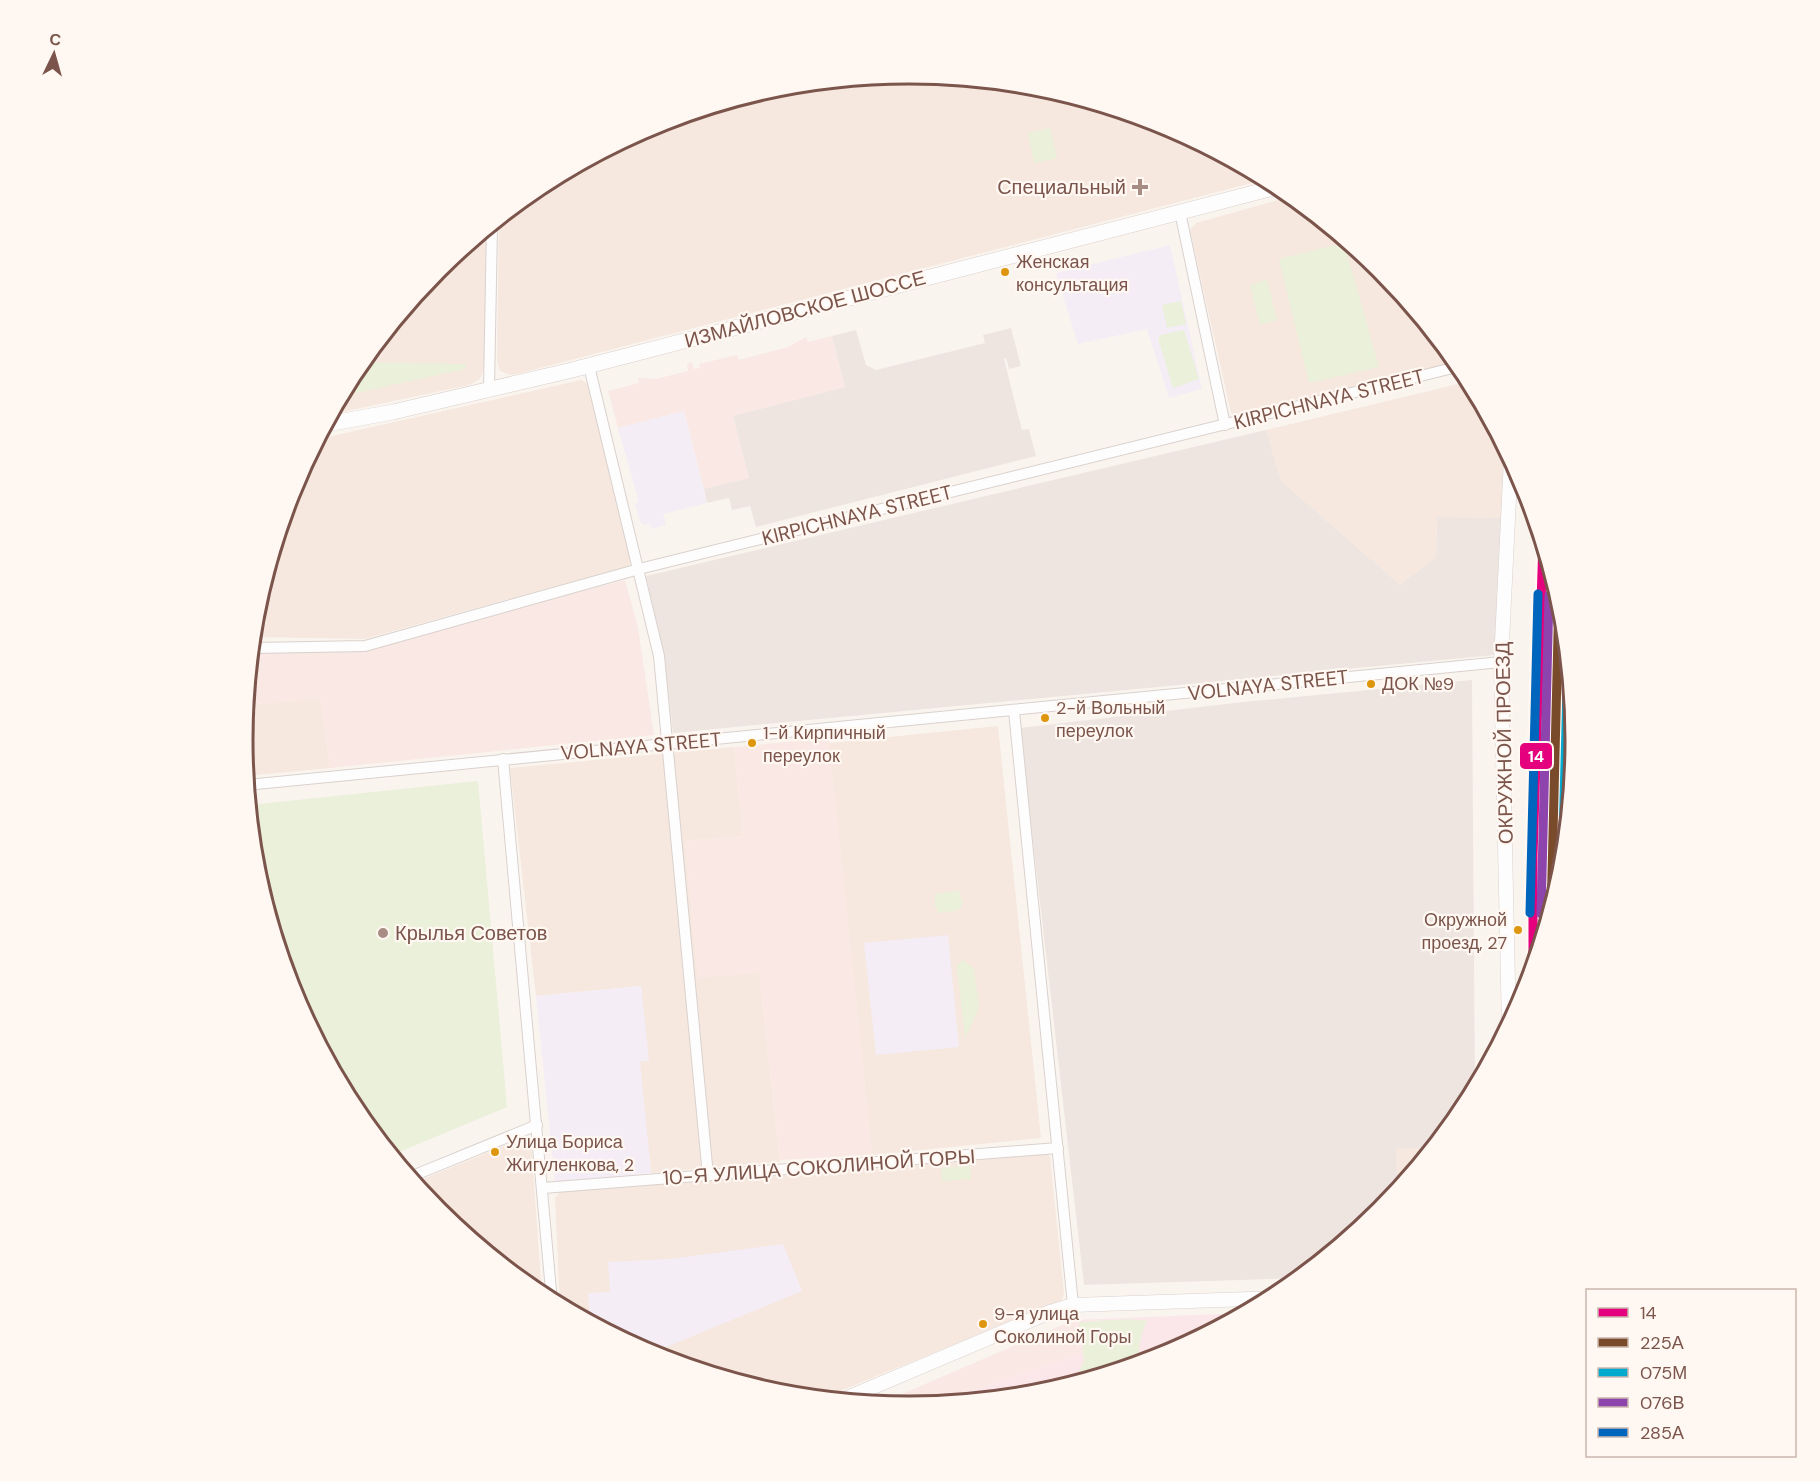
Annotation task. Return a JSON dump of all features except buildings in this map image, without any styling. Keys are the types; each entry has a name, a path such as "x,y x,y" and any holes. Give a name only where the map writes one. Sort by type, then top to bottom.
{"main road":[{"name":"ИЗМАЙЛОВСКОЕ ШОССЕ","path":"335,422 393,412 589,366 1267,190"}],"street":[{"path":"1180,212 1225,425"},
{"path":"489,389 492,235"},
{"path":"589,366 655,629 669,744 708,1176"},
{"name":"KIRPICHNAYA STREET","path":"260,648 365,646 639,569 1451,369"},
{"name":"ОКРУЖНОЙ ПРОЕЗД","path":"1509,1010 1501,662 1510,474"},
{"name":"VOLNAYA STREET","path":"255,784 1501,662"},
{"path":"1014,711 1073,1305"},
{"path":"503,759 551,1290"},
{"path":"417,1174 537,1125"},
{"name":"10-Я УЛИЦА СОКОЛИНОЙ ГОРЫ","path":"543,1188 1058,1148"},
{"path":"855,1395 1050,1312 1073,1305 1255,1299"}],"shaded area":[{"path":"867,85 953,85 996,90 1080,106 1121,119 1200,152 1254,182 517,374 510,375 500,371 497,361 499,229 545,195 620,152 659,134 740,106 824,90"},
{"path":"1281,199 1343,247 1374,276 1404,308 1448,364 1234,416 1231,413 1190,230 1196,223"},
{"path":"486,240 484,368 480,379 469,385 341,412 389,341 416,308 446,276"},
{"path":"1170,245 1202,389 1169,398 1147,329 1078,344 1056,273"},
{"path":"1011,328 1021,366 1009,369 1006,358 1004,359 1022,430 1029,429 1036,456 756,527 750,506 732,510 729,498 707,503 704,489 749,478 733,416 845,387 832,336 856,330 866,365 876,370 985,343 983,335"},
{"path":"832,336 845,387 733,416 749,478 704,489 684,411 618,428 608,391 639,383 638,378 656,379 688,371 687,364 692,362 694,369 700,368 699,364 737,355 739,360 788,347 806,337 808,342"},
{"path":"581,380 587,383 632,559 629,566 364,639 262,637 266,612 288,529 303,489 328,437"},
{"path":"1461,383 1479,412 1504,461 1501,518 1437,517 1436,557 1400,585 1281,481 1266,430"},
{"path":"684,411 707,503 663,514 666,525 652,529 650,524 643,525 640,521 635,504 639,502 618,428"},
{"path":"1266,430 1281,481 1400,585 1436,557 1437,517 1501,518 1495,655 673,733 664,654 646,576"},
{"path":"625,580 638,628 654,735 330,768 320,698 255,704 260,652 366,647"},
{"path":"1472,680 1475,1075 1425,1148 1396,1149 1397,1180 1343,1234 1286,1278 1084,1285 1020,728 1243,702"},
{"path":"320,698 330,768 255,775 255,704"},
{"path":"998,726 1041,1138 872,1155 829,743"},
{"path":"829,738 872,1155 780,1160 759,972 698,979 685,841 743,836 734,747"},
{"path":"734,747 743,836 685,841 698,978 759,972 780,1162 651,1173 639,1061 648,1061 641,986 536,996 510,768"},
{"path":"948,935 959,1047 876,1055 864,943"},
{"path":"641,986 649,1060 640,1062 651,1173 555,1182 536,996"},
{"path":"525,1137 531,1141 541,1283 477,1234 422,1180"},
{"path":"1425,1148 1397,1180 1396,1149"},
{"path":"1044,1153 1050,1156 1064,1293 1062,1300 837,1392 782,1384 740,1375 659,1347 620,1329 559,1295 555,1198 560,1192"},
{"path":"783,1244 802,1291 663,1348 589,1313 588,1293 610,1292 608,1262 670,1259"},
{"path":"1229,1314 1161,1347 1080,1375 1038,1384 959,1395 1082,1354 1074,1320"},
{"path":"1074,1320 1082,1354 959,1395 896,1397"}],"green space":[{"path":"1050,128 1057,158 1034,163 1028,133"},
{"path":"1339,244 1346,250 1379,367 1309,383 1279,259"},
{"path":"1267,280 1277,320 1260,325 1250,285"},
{"path":"1181,301 1186,324 1167,328 1162,305"},
{"path":"1184,330 1199,379 1173,388 1158,338 1161,335"},
{"path":"374,362 467,364 465,369 353,394"},
{"name":"Крылья Советов","path":"478,781 507,1107 399,1152 341,1069 303,992 276,910 266,869 257,804"},
{"path":"959,891 963,903 959,910 939,913 935,906 935,894"},
{"path":"963,960 974,969 979,1008 965,1038 957,966"},
{"path":"970,1166 971,1179 942,1181 941,1168"},
{"path":"1129,1319 1147,1321 1140,1342 1139,1355 1079,1375 1084,1361 1079,1322"}],"transit line":[{"name":"14","path":"1533,948 1533,856 1542,565"},
{"name":"285А","path":"1530,913 1538,594"},
{"name":"076В","path":"1541,914 1549,595"},
{"name":"225А","path":"1552,878 1558,636"},
{"name":"075М","path":"1564,791 1566,732"}],"place":[{"name":"Специальный","path":"1140,187"},
{"name":"Женская консультация","path":"1005,272"},
{"name":"ДОК №9","path":"1371,684"},
{"name":"2-й Вольный переулок","path":"1045,718"},
{"name":"1-й Кирпичный переулок","path":"752,743"},
{"name":"Окружной проезд, 27","path":"1518,930"},
{"name":"Крылья Советов","path":"383,933"},
{"name":"Улица Бориса Жигуленкова, 2","path":"495,1152"},
{"name":"9-я улица Соколиной Горы","path":"983,1324"}]}
